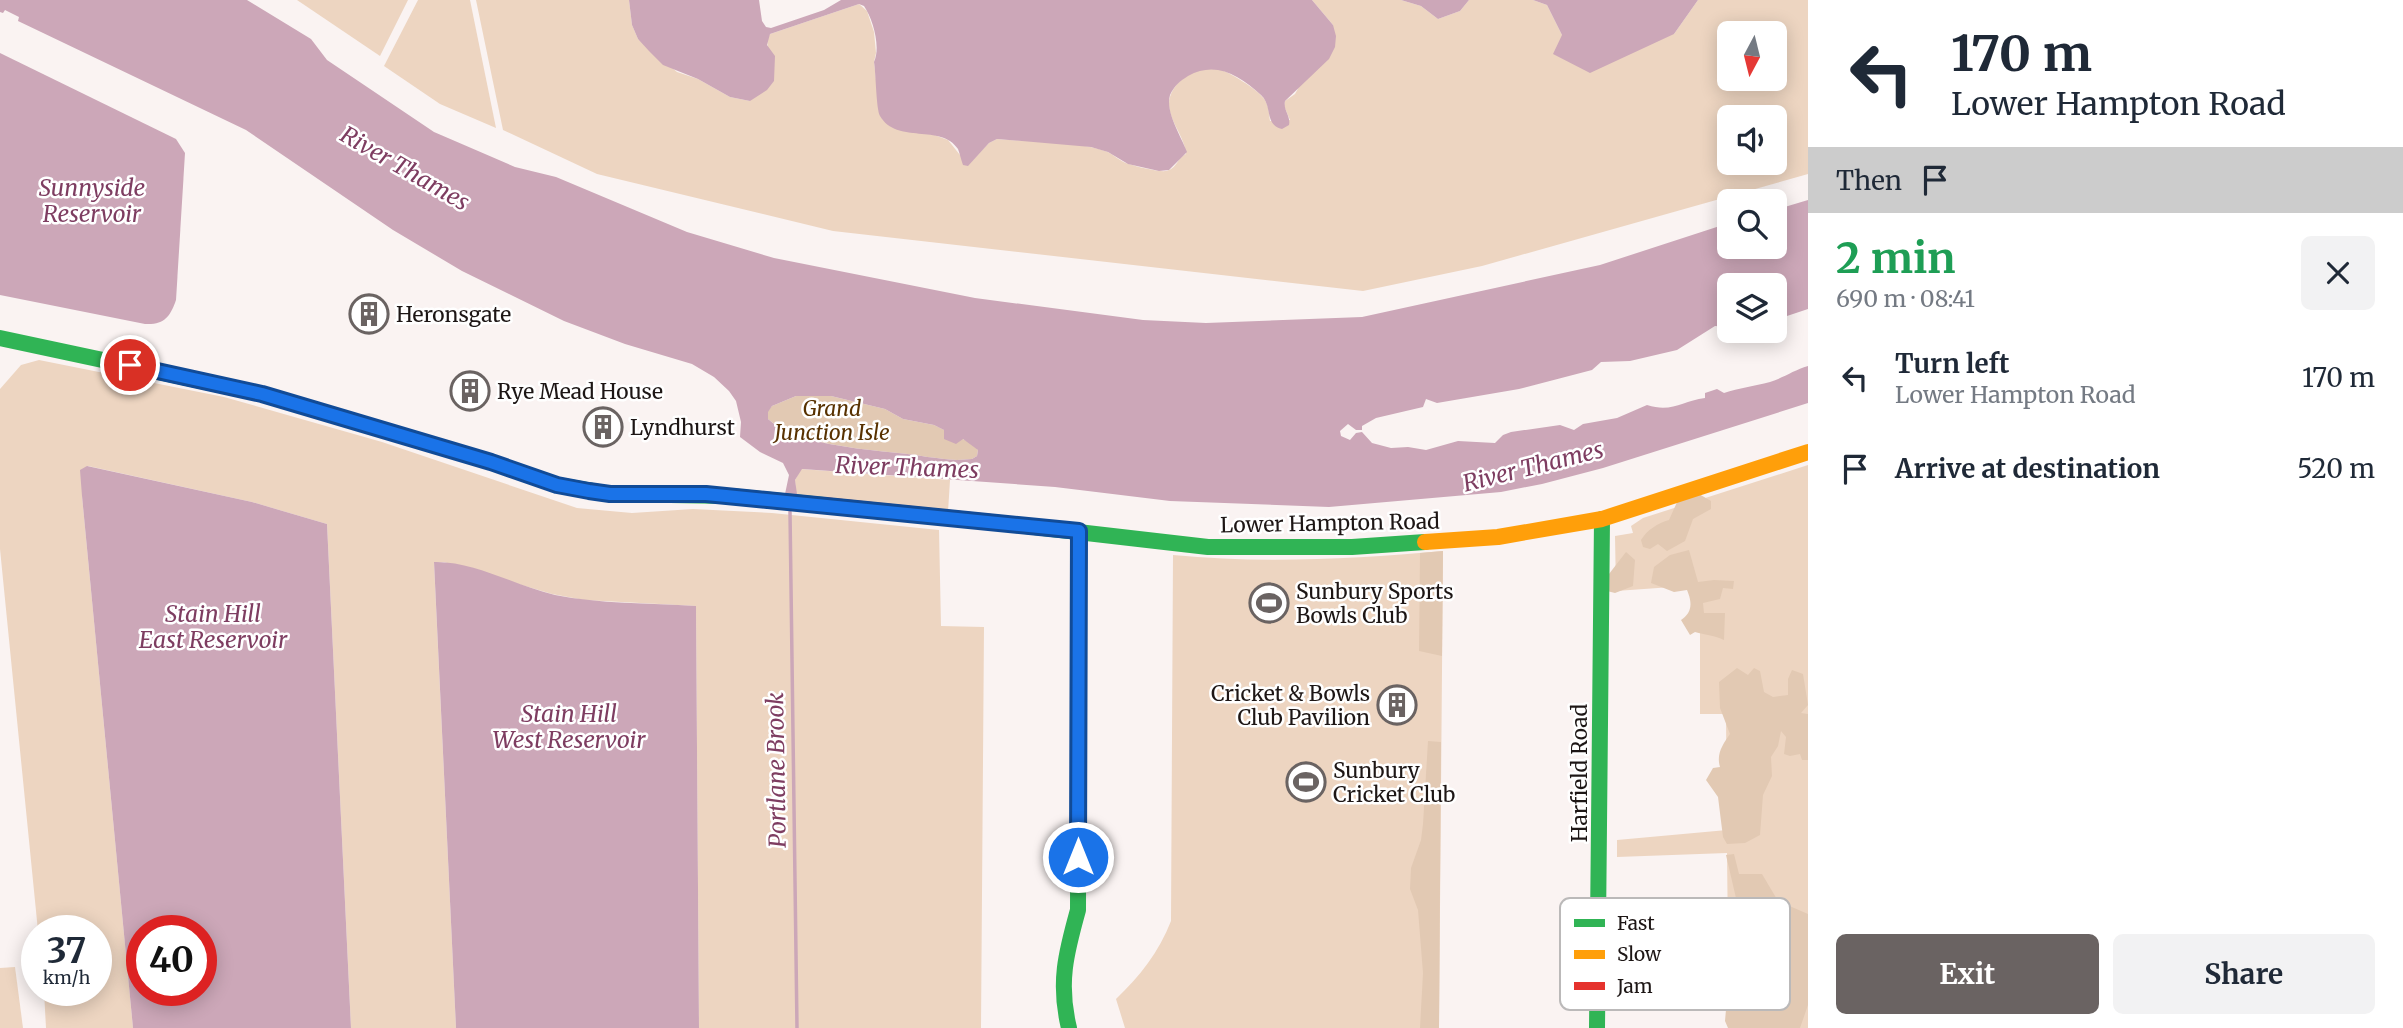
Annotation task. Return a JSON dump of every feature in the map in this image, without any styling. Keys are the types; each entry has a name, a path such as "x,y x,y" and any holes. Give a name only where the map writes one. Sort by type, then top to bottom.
{"street":[{"name":"Lower Hampton Road","path":"0,338 262,394 491,462 557,485 589,491 610,494 706,494 1079,531 1208,547 1352,547 1498,537 1602,519 1808,452"},
{"name":"Harfield Road","path":"1598,898 1602,519"},
{"path":"1069,1028 1060,986 1078,910 1079,531"},
{"name":"Harfield Road","path":"1597,1010 1597,1028"}],"shaded area":[{"path":"297,0 408,0 380,56"},
{"path":"418,0 470,0 496,128 440,104 384,66"},
{"path":"476,0 629,0 632,25 638,39 677,72 698,79 730,97 750,101 768,49 767,39 770,34 859,4 867,11 874,32 874,62 880,115 948,140 968,165 989,143 997,139 1093,148 1108,152 1126,163 1166,171 1186,154 1170,110 1170,96 1179,82 1193,72 1216,68 1228,73 1262,96 1270,121 1290,120 1284,106 1285,101 1295,94 1333,25 1312,0 1401,0 1421,6 1438,19 1460,11 1469,0 1533,0 1547,5 1562,35 1674,34 1698,0 1808,0 1808,174 1755,189 1717,189 1717,200 1482,266 1363,291 833,231 597,174 503,130"},
{"path":"39,360 224,397 382,442 577,508 632,513 693,509 772,513 939,530 941,626 984,627 981,1028 699,1028 696,606 584,600 552,594 444,562 434,563 456,1028 351,1028 327,524 252,502 88,466 82,496 126,955 126,1006 131,1006 133,1028 46,1028 45,1006 112,1006 112,915 36,915 0,549 0,389 21,365"},
{"path":"1808,465 1808,1028 1729,1028 1729,1010 1790,1010 1790,898 1728,898 1727,853 1617,857 1617,840 1727,830 1726,714 1700,714 1700,585 1616,591 1615,536 1633,533 1631,526 1643,518"},
{"path":"801,469 950,480 948,512 796,495 795,480"},
{"name":"Sunbury Cricket Club","path":"1443,551 1439,1028 1125,1028 1116,999 1148,963 1171,921 1173,555 1308,559"},
{"path":"15,967 23,1028 0,1028 0,968"}],"green space":[{"name":"Grand Junction Isle","path":"796,396 831,396 885,409 903,419 934,425 975,445 977,456 972,459 942,459 812,440 768,419 767,412 772,406"},
{"path":"1699,494 1711,501 1711,509 1693,519 1685,541 1667,551 1658,544 1650,549 1643,547 1643,536 1653,527 1669,520 1678,500"},
{"path":"1689,550 1698,582 1734,581 1733,589 1723,588 1720,599 1703,603 1704,613 1725,613 1724,640 1695,632 1690,635 1681,620 1688,614 1690,607 1687,590 1674,592 1651,583 1654,567 1670,555"},
{"path":"1443,551 1442,656 1419,651 1420,553"},
{"path":"1626,552 1635,560 1633,586 1615,593 1607,591 1609,574"},
{"path":"1737,668 1748,675 1754,668 1760,671 1764,692 1773,697 1788,695 1788,679 1792,670 1803,674 1808,705 1801,713 1808,714 1808,760 1802,760 1800,754 1784,754 1786,737 1781,731 1778,746 1771,757 1772,776 1763,795 1760,835 1745,843 1727,844 1723,837 1718,797 1706,780 1713,768 1720,767 1720,753 1730,734 1720,708 1719,682"},
{"path":"1428,741 1441,742 1439,1028 1420,1028 1423,973 1418,910 1410,889 1411,868 1421,840 1423,824"},
{"path":"1734,854 1739,874 1762,874 1776,898 1736,898 1726,855"},
{"path":"1790,906 1808,914 1808,1005 1800,1028 1728,1028 1725,1021 1726,1010 1790,1010"}],"water":[{"name":"River Thames","path":"0,0 247,0 311,39 327,60 434,132 515,167 556,177 687,232 774,258 975,298 1143,320 1206,323 1362,317 1600,265 1717,227 1717,259 1787,259 1787,206 1808,200 1808,309 1787,316 1787,273 1717,273 1717,326 1677,350 1630,361 1601,362 1592,370 1519,389 1437,403 1426,399 1423,407 1376,418 1362,426 1362,430 1356,430 1348,424 1340,431 1341,436 1350,440 1356,433 1362,432 1372,443 1391,448 1426,450 1458,441 1495,443 1511,432 1560,425 1574,430 1583,424 1617,418 1647,405 1663,408 1677,406 1705,398 1705,393 1717,389 1724,393 1770,382 1808,366 1808,403 1603,468 1501,492 1329,507 1170,501 1055,487 802,469 795,480 797,494 785,494 789,475 783,463 760,452 740,437 741,422 736,401 714,377 692,364 625,344 564,321 462,271 393,230 246,130 18,21 19,17 5,10 0,12","holes":["796,396 831,396 885,409 903,419 934,425 944,430 944,439 956,444 963,439 978,450 977,456 957,460 829,444 794,434 768,419 772,406"]},
{"path":"629,0 759,0 762,21 766,27 771,28 824,10 841,0 1312,0 1333,25 1336,36 1335,47 1329,59 1285,101 1289,125 1282,129 1273,124 1265,99 1236,76 1218,70 1198,71 1180,82 1173,89 1169,102 1174,124 1187,152 1169,170 1159,171 1128,164 1108,152 1091,147 997,139 989,143 968,166 963,165 958,149 950,141 897,130 880,116 874,62 876,41 873,25 864,6 859,4 770,34 767,45 775,56 774,81 767,90 750,101 730,97 698,79 663,65 638,39 632,25"},
{"path":"1401,0 1469,0 1460,11 1438,19 1421,6"},
{"path":"1533,0 1698,0 1674,34 1590,73 1553,54 1562,35 1547,5"},
{"name":"Sunnyside Reservoir","path":"0,53 176,139 185,153 176,300 169,315 162,321 145,324 0,295"},
{"name":"Stain Hill East Reservoir","path":"87,466 252,502 327,524 351,1028 133,1028 131,1006 217,1006 217,915 126,915 126,954 80,470"},
{"name":"Stain Hill West Reservoir","path":"434,562 465,565 540,591 572,598 696,606 699,1028 456,1028"}],"waterway":[{"name":"Portlane Brook","path":"790,512 797,1028"}],"traffic: fast":[{"path":"0,338 262,394 491,462 557,485 610,494 730,496 823,505"},
{"path":"1598,898 1602,519"},
{"path":"991,522 1208,547 1352,547 1425,542"},
{"path":"1069,1028 1064,997 1065,968 1078,910 1079,531"},
{"path":"1597,1010 1597,1028"}],"traffic: slow":[{"path":"1425,542 1498,537 1602,519 1808,452"}],"traffic: jam":[{"path":"823,505 991,522"}],"place":[{"name":"Heronsgate","path":"369,314"},
{"name":"Rye Mead House","path":"470,391"},
{"name":"Lyndhurst","path":"603,427"},
{"name":"Sunbury Sports Bowls Club","path":"1269,603"},
{"name":"Cricket & Bowls Club Pavilion","path":"1397,705"},
{"name":"Sunbury Cricket Club","path":"1306,782"}],"route":[{"path":"130,365 262,394 491,462 557,485 589,491 610,494 706,494 1079,531 1078,857"}]}
